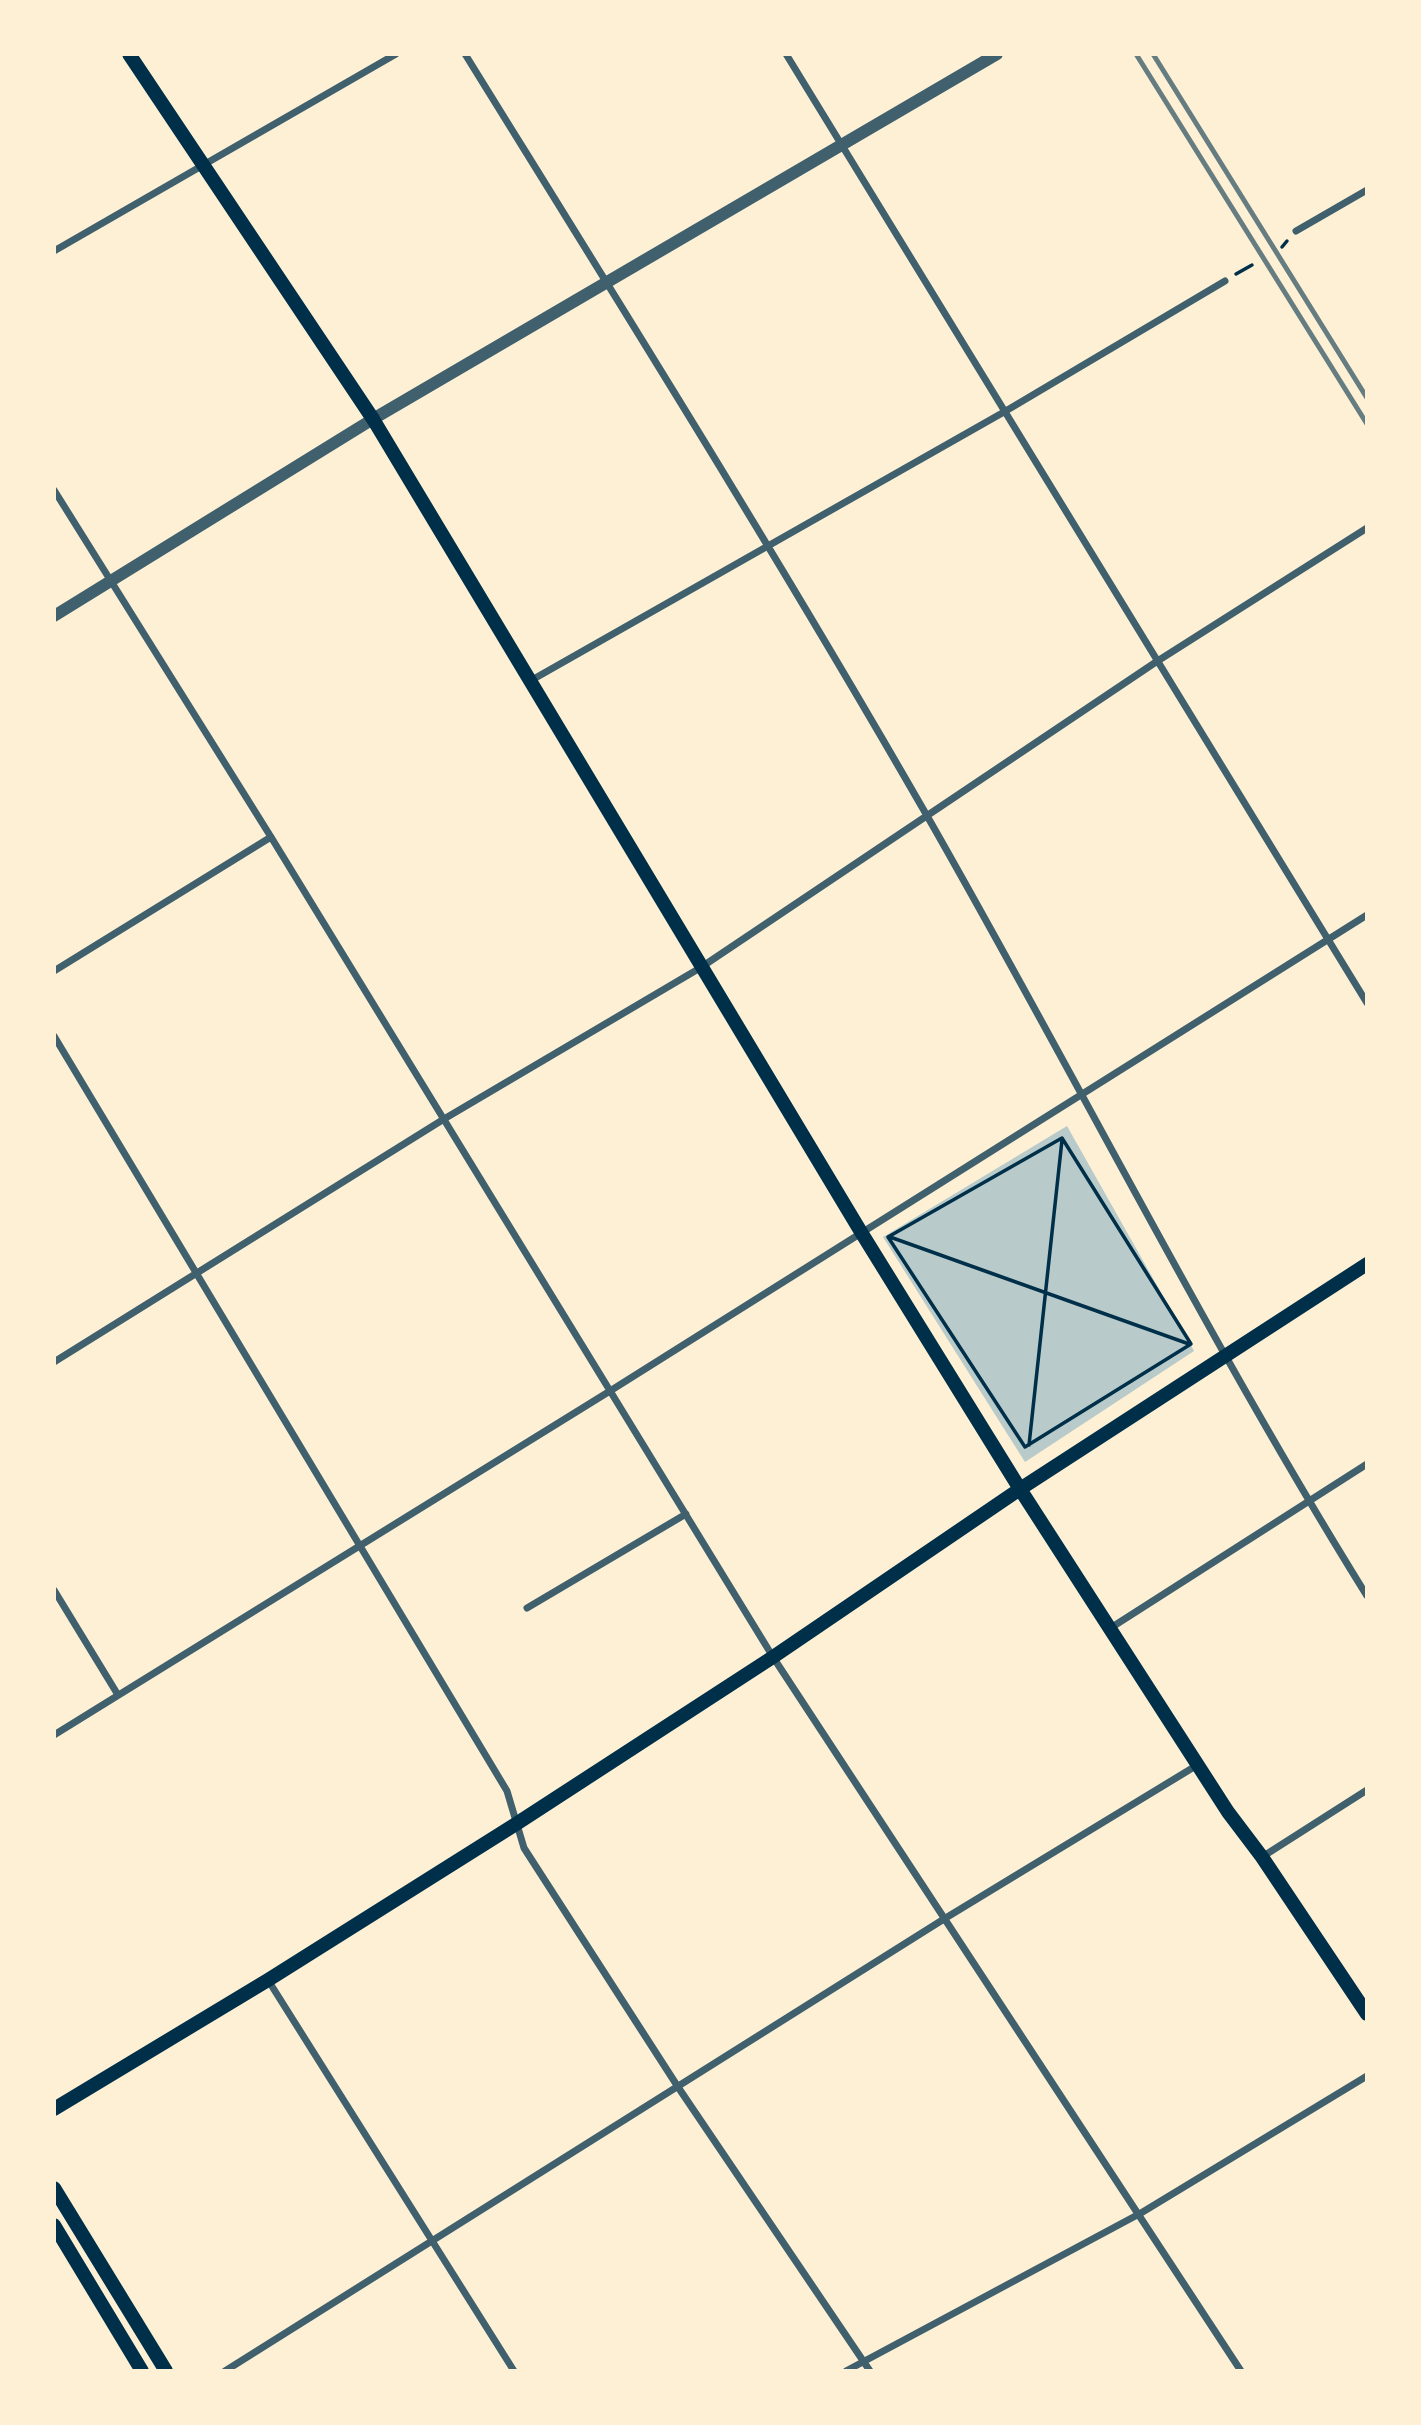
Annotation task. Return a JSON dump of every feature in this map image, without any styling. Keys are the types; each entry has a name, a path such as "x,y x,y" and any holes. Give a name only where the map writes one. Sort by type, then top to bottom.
{"main road":[{"path":"129,54 373,419 700,968 1020,1489 1228,1812 1262,1857 1367,2014"},
{"path":"54,2109 268,1980 516,1824 773,1657 1020,1489 1367,1264"},
{"path":"54,2188 166,2371"},
{"path":"54,2225 142,2371"}],"street":[{"path":"54,251 205,167 396,54"},
{"path":"465,54 767,546 926,815 1225,1356 1308,1502 1367,1596"},
{"path":"786,54 1326,941 1367,1003"},
{"path":"54,616 373,419 997,54"},
{"path":"1296,232 1367,190"},
{"path":"530,681 1004,412 1225,281"},
{"path":"54,490 271,837 773,1657 1141,2213 1241,2371"},
{"path":"54,1362 198,1275 444,1119 700,968 1156,662 1367,528"},
{"path":"54,971 271,837"},
{"path":"54,1735 610,1391 1367,915"},
{"path":"54,1037 507,1791 524,1848 678,2087 870,2371"},
{"path":"1109,1629 1367,1464"},
{"path":"527,1608 686,1514"},
{"path":"54,1590 118,1695"},
{"path":"225,2371 944,1919 1199,1764"},
{"path":"1262,1857 1367,1790"},
{"path":"268,1980 513,2371"},
{"path":"846,2371 1141,2213 1367,2076"}],"path":[{"path":"1225,281 1252,265"},
{"path":"888,1237 1062,1138"},
{"path":"1028,1445 1062,1138"},
{"path":"1062,1138 1191,1344"},
{"path":"888,1237 1191,1344"},
{"path":"888,1237 1025,1447 1191,1344"}],"shaded area":[{"path":"1067,1126 1194,1351 1025,1462 883,1237"}],"railway":[{"path":"1136,54 1367,424"},
{"path":"1153,54 1367,398"}]}
